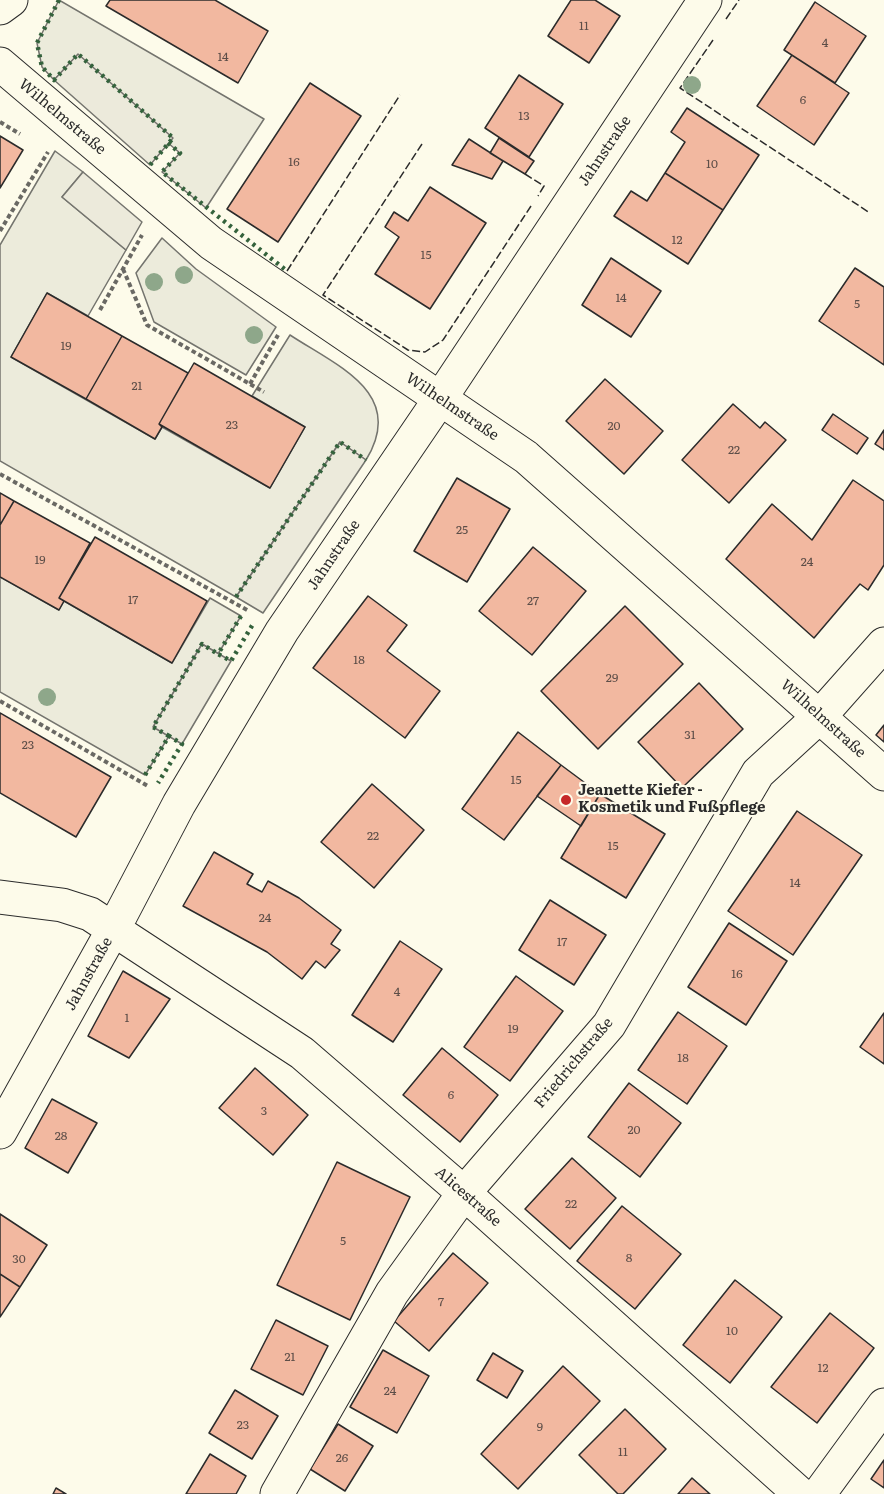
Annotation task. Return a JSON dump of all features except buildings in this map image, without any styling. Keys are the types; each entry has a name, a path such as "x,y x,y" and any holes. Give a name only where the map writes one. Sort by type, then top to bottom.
{"street":[{"path":"0,8 10,0"},
{"name":"Jahnstraße","path":"0,1132 114,928 179,804 282,632 705,0"},
{"name":"Wilhelmstraße","path":"0,64 211,243 526,457 884,774"},
{"name":"Friedrichstraße","path":"277,1494 392,1293 464,1193 609,1024 758,773 820,716 884,644"},
{"name":"Alicestraße","path":"0,897 62,905 90,914 302,1053 464,1193 800,1494"},
{"path":"819,1494 884,1405"}],"path":[{"path":"0,122 29,140"},
{"path":"0,231 48,151 39,145"},
{"path":"100,310 161,201"},
{"path":"123,269 147,325 264,392"},
{"path":"250,384 298,302"},
{"path":"0,474 228,600"},
{"path":"0,701 131,777"}],"shaded area":[{"path":"59,0 264,119 206,208 162,172 180,153 168,143 172,138 78,55 54,80 42,67 37,43"},
{"path":"78,54 173,138 150,165 54,80"},
{"path":"55,151 83,172 62,197 126,250 88,316 47,293 11,357 155,439 162,427 270,488 305,427 252,396 290,335 346,371 361,384 372,399 378,417 376,437 366,460 340,442 236,597 0,461 0,245"},
{"path":"83,172 142,222 126,250 62,197"},
{"path":"162,238 196,269 276,327 246,375 154,322 136,273"},
{"path":"340,442 366,460 263,613 236,597"},
{"path":"0,577 59,610 64,601 172,663 210,598 241,616 218,654 202,644 154,726 169,736 145,775 0,692"},
{"path":"202,644 231,661 182,744 153,727"}],"hedge":[{"path":"59,0 37,43 42,67 54,80 78,54 173,138 150,165"},
{"path":"168,143 180,153 162,172 287,271"},
{"path":"236,597 340,442 366,460"},
{"path":"241,616 218,654 231,661 253,624"},
{"path":"169,736 153,727 202,644 218,654"},
{"path":"145,775 169,736 182,744 158,783"}],"fence":[{"path":"726,19 739,0"},
{"path":"713,40 680,88 870,213"},
{"path":"287,271 400,95"},
{"path":"422,144 323,295 408,350 425,352 443,340 531,206"},
{"path":"525,174 544,186 538,196"}],"place":[{"name":"Jeanette Kiefer - Kosmetik und Fußpflege","path":"566,800"}]}
